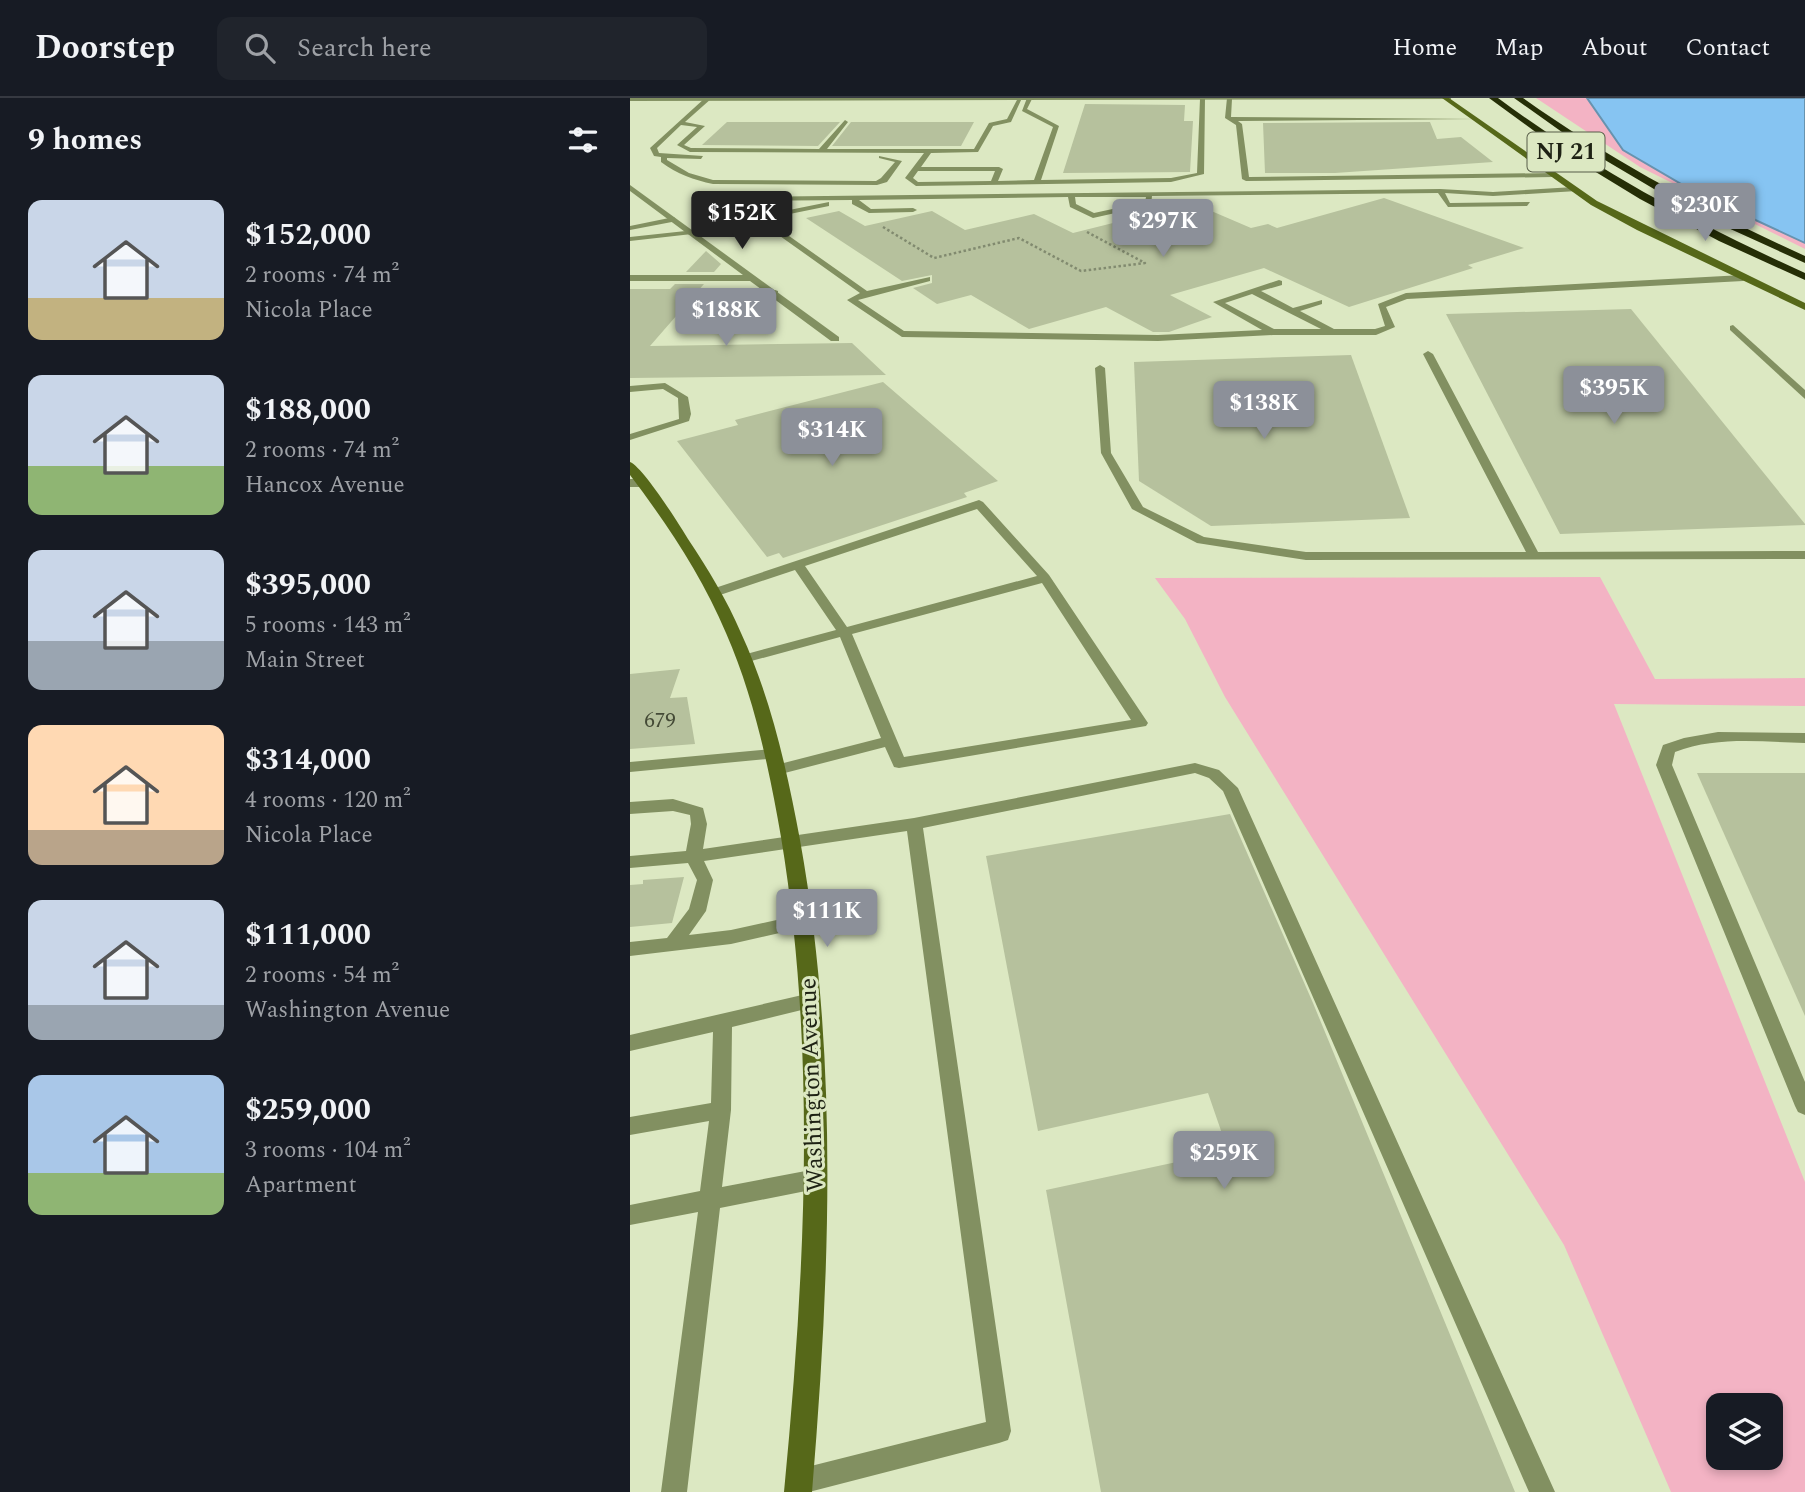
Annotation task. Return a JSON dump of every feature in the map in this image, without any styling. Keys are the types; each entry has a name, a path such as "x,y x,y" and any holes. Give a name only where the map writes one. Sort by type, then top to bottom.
{"highway":[{"name":"NJ 21","path":"1491,98 1568,153 1644,198 1805,277"},
{"name":"NJ 21","path":"1518,98 1573,138 1642,180 1805,260"}],"street":[{"path":"630,99 1447,99 1594,203 1805,307"},
{"path":"630,187 835,339"},
{"path":"630,202 649,202"},
{"path":"630,278 753,278"},
{"name":"Washington Avenue","path":"630,466 636,483 714,593 744,659 775,762 792,843 804,921 811,1001 816,1178 815,1263 799,1487"}],"lane":[{"path":"708,98 653,148 656,155 976,151 991,124 1009,121 1020,99"},
{"path":"1029,99 1024,110 1056,126 1037,182"},
{"path":"929,151 909,178 916,184 1171,180 1200,174 1203,99"},
{"path":"1229,99 1228,118 1239,124 1246,179 1553,175"},
{"path":"1230,119 1475,118"},
{"path":"821,150 845,122"},
{"path":"664,157 663,161 673,168 711,183 732,184 877,183 884,180 899,161 870,154 821,150 690,150 680,145 702,126 680,123"},
{"path":"916,169 999,169 994,183"},
{"path":"866,294 732,199 1440,191 1493,194 1571,187"},
{"path":"1440,191 1448,205 1527,204"},
{"path":"1071,196 1073,205 1093,216 1148,203 1150,195"},
{"path":"760,218 856,198"},
{"path":"856,198 855,202 869,211 913,210"},
{"path":"630,228 674,219"},
{"path":"630,239 692,232"},
{"path":"927,279 851,300 902,334 1158,338 1273,332 1376,331 1390,327 1381,306 1406,296 1743,278"},
{"path":"1273,332 1217,302 1279,283"},
{"path":"1253,291 1333,332"},
{"path":"709,310 775,293"},
{"path":"1292,311 1319,302"},
{"path":"1733,328 1805,396"},
{"path":"1428,354 1534,555"},
{"path":"1100,368 1105,453 1138,509 1201,540 1306,556 1805,555"},
{"path":"630,389 665,386 683,397 686,414 684,421 630,437"},
{"path":"714,593 797,565 979,504 1045,578 1141,723 899,763 844,632 797,565"},
{"path":"744,659 1045,578"},
{"path":"1805,738 1707,737 1684,741 1668,749 1664,765 1805,1106"},
{"path":"630,766 775,762 890,741"},
{"path":"630,862 694,857 915,824 1195,768 1214,774 1230,788 1542,1492"},
{"path":"630,808 669,804 685,805 697,812 699,824 694,857 705,880 697,911 671,946"},
{"path":"799,1487 999,1431 915,824"},
{"path":"630,949 731,937 804,921"},
{"path":"630,1043 811,1001"},
{"path":"674,1492 712,1199 721,1110 723,1022"},
{"path":"630,1126 721,1110"},
{"path":"630,1215 816,1178"}],"path":[{"path":"840,201 934,258 1017,238 1081,271 1145,263 1077,228"}],"shaded area":[{"path":"1536,98 1587,98 1623,150 1695,192 1805,243 1805,249 1640,167"},
{"path":"1600,577 1655,679 1805,678 1805,706 1614,704 1805,1182 1805,1492 1671,1492 1564,1245 1225,697 1185,619 1155,578"}],"water":[{"path":"1587,98 1805,98 1805,243 1695,192 1623,150"}],"building":[{"path":"1085,104 1185,105 1184,121 1193,121 1190,172 1063,173"},
{"path":"727,122 840,122 818,146 702,145"},
{"path":"851,122 974,122 961,146 832,146"},
{"path":"1430,122 1437,139 1461,137 1493,162 1335,173 1265,173 1263,123"},
{"path":"1384,198 1524,248 1468,265 1473,268 1349,307 1264,268 1170,295 1212,317 1169,332 1153,332 1106,307 1029,329 971,295 937,304 913,288 932,283 932,275 902,281 806,218 839,211 865,226 932,211 965,230 1034,214 1073,233 1133,218 1143,222 1202,207 1251,228 1268,224 1277,228"},
{"path":"706,251 721,264 714,272 686,272"},
{"path":"675,284 704,284 650,346 852,343 886,375 630,378 630,289 670,289"},
{"path":"1631,309 1805,525 1560,534 1446,314"},
{"path":"1351,355 1410,518 1211,526 1139,481 1134,362"},
{"path":"883,382 998,481 964,493 967,497 783,558 779,553 767,557 677,441 738,425 735,420"},
{"path":"680,669 670,698 687,697 695,744 630,749 630,674"},
{"path":"1697,773 1805,773 1805,1016"},
{"path":"1230,814 1313,1003 1515,1492 1101,1492 1046,1190 1228,1151 1208,1093 1038,1131 986,856"},
{"path":"684,877 672,923 630,927 630,885 643,884 643,880"}]}
